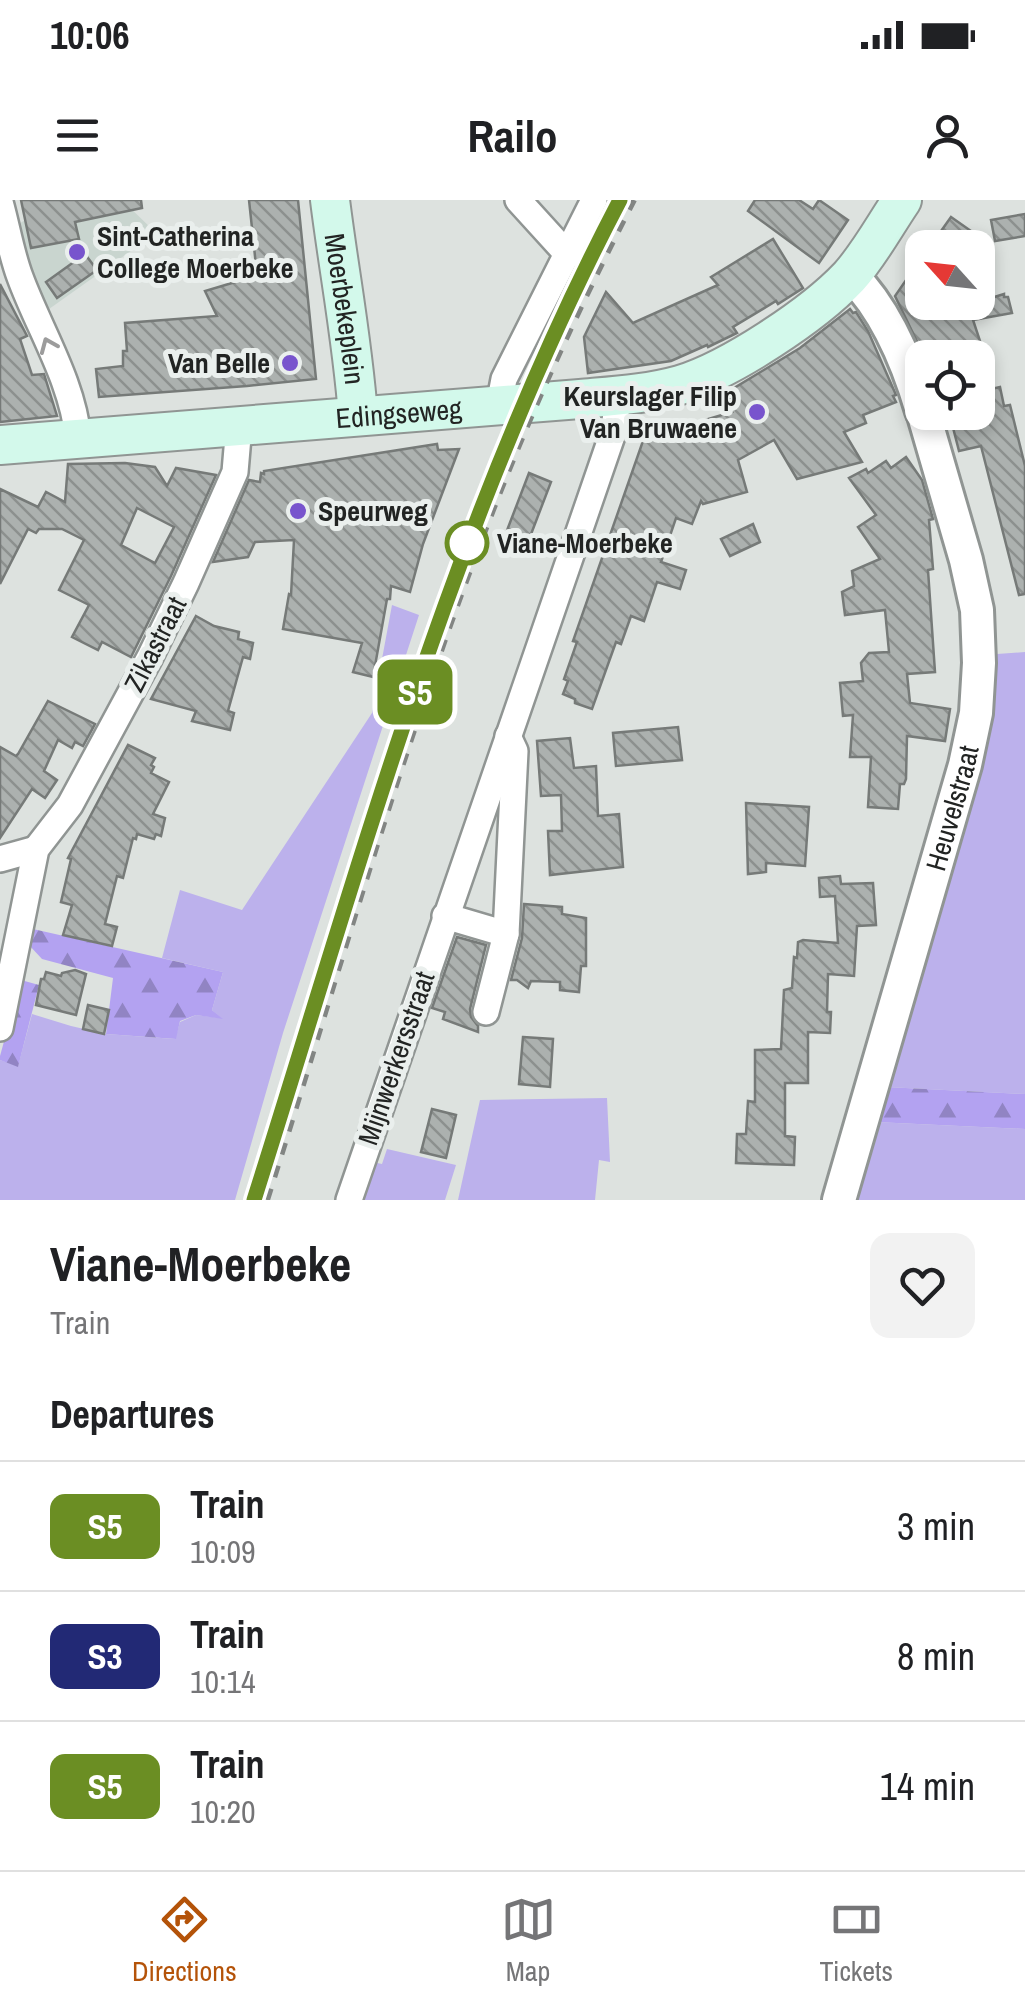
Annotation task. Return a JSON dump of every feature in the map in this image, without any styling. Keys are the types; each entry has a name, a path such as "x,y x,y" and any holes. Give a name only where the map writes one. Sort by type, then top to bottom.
{"main road":[{"name":"Moerbekeplein","path":"330,200 358,416"},
{"name":"Edingseweg","path":"0,445 618,396 676,386 723,366 814,308 851,275 902,200"}],"street":[{"path":"518,200 568,255"},
{"path":"499,405 504,379 594,200"},
{"path":"0,202 19,275 60,375 78,438"},
{"name":"Heuvelstraat","path":"851,275 864,288 905,360"},
{"name":"Mijnwerkersstraat","path":"348,1200 614,430 618,396"},
{"name":"Zikastraat","path":"0,1028 36,849 70,804 186,583 235,472 239,425"},
{"name":"Heuvelstraat","path":"838,1200 965,764 976,713 980,664 977,610 928,430"},
{"name":"Mijnwerkersstraat","path":"486,1012 506,934 515,751 508,735"},
{"path":"0,859 36,849"},
{"path":"445,916 506,934"}],"shaded area":[{"name":"Sint-Catherina College Moerbeke","path":"122,200 156,233 42,314 16,226 25,220"},
{"path":"392,605 419,615 283,1033 235,1200 0,1200 0,1060 18,1066 32,1014 106,1034 175,1039 180,1022 196,1015 221,1018 212,1010 223,972 162,958 180,890 242,910 372,713"},
{"path":"1025,652 1025,1094 886,1087 986,734 997,654"},
{"path":"607,1098 610,1162 599,1160 595,1200 458,1200 480,1100"},
{"path":"875,1122 1025,1129 1025,1200 850,1200"},
{"path":"387,1149 456,1165 445,1200 354,1200 368,1161 382,1164"}],"green space":[{"path":"33,929 223,972 212,1010 223,1019 196,1015 180,1021 176,1039 106,1034 113,978 42,959 29,945"},
{"path":"21,980 39,985 18,1067 0,1060 0,1056"},
{"path":"886,1087 1025,1094 1025,1129 875,1122"}],"building":[{"path":"21,200 141,200 142,208 75,222 79,239 31,248"},
{"path":"249,200 298,200 316,379 99,397 96,369 123,366 123,351 127,351 125,323 217,316 205,291 242,280 242,276 257,275"},
{"path":"755,200 799,200 813,209 819,200 848,220 819,263 748,211"},
{"path":"1025,214 1025,236 995,241 991,220"},
{"path":"951,217 970,230 942,230"},
{"path":"773,239 803,288 733,327 737,333 708,347 671,361 588,373 584,337 606,292 633,323 718,285 711,277"},
{"path":"85,254 97,270 57,298 46,282"},
{"path":"905,282 905,317 895,296"},
{"path":"0,284 27,336 20,339 32,375 44,374 57,416 0,422"},
{"path":"995,297 1008,297 1012,313 995,316"},
{"path":"850,309 868,331 896,395 896,402 863,415 866,423 844,432 862,462 797,479 774,440 738,460 747,492 703,504 701,501 692,524 676,518 661,562 686,570 680,589 657,582 644,621 631,616 621,644 616,642 592,709 575,703 575,699 563,694 577,642 573,641 644,438 732,412 721,396 800,348"},
{"path":"907,320 973,320 980,340 916,340"},
{"path":"1000,387 1004,406 1010,405 1025,466 1025,594 1019,595 981,446 959,451 954,430 995,430 995,388"},
{"path":"437,444 438,450 459,449 423,544 410,592 391,586 373,677 353,672 362,643 283,629 291,595 294,540 255,542 248,557 213,562 249,480 260,482 264,471"},
{"path":"906,457 922,480 933,519 929,520 933,569 928,570 935,672 907,674 910,703 950,709 945,741 907,736 906,779 900,784 898,809 868,807 871,757 850,757 853,715 843,716 840,683 863,681 861,663 869,653 889,652 885,610 845,615 842,592 854,586 852,571 880,559 858,527 876,515 849,478 866,469 868,473 886,461 891,468"},
{"path":"68,464 155,467 167,486 176,468 216,475 131,657 102,642 98,650 72,637 89,605 59,590 84,540 62,529 39,529 36,533 28,529 0,584 0,489 38,507 46,492 65,502","holes":["137,508 174,527 155,563 121,545"]},
{"path":"529,473 551,482 528,542 506,533"},
{"path":"753,524 760,542 730,556 721,539"},
{"path":"196,616 214,626 239,632 238,639 253,643 250,659 243,657 228,711 234,713 230,730 192,721 196,711 151,699"},
{"path":"48,701 95,724 83,746 75,742 72,748 58,740 44,771 57,780 45,798 32,789 0,838 0,747 16,756"},
{"path":"678,727 682,760 616,766 613,733"},
{"path":"570,738 574,768 596,766 598,816 619,814 623,867 550,875 548,831 562,831 561,795 541,796 537,741"},
{"path":"128,745 155,758 151,773 169,782 153,814 165,818 161,836 156,834 154,839 137,834 123,878 117,876 105,924 117,927 112,946 63,935 72,905 61,902 71,859 68,858"},
{"path":"746,803 809,807 805,866 766,863 766,872 748,874"},
{"path":"840,876 841,884 873,883 876,925 857,926 854,976 828,974 830,1033 808,1032 808,1083 785,1083 785,1136 795,1137 794,1165 736,1163 737,1134 746,1134 748,1101 755,1102 755,1050 781,1049 784,990 792,988 798,942 838,943 835,896 820,897 819,878"},
{"path":"524,904 562,907 562,914 586,918 586,966 581,966 579,992 560,990 560,982 531,981 528,988 511,980 522,938"},
{"path":"457,937 486,945 470,1009 478,1032 443,1019 445,1012 432,1008"},
{"path":"75,970 86,974 76,1015 36,1005 46,972 61,976"},
{"path":"88,1005 109,1010 104,1034 83,1029"},
{"path":"523,1037 553,1039 550,1087 519,1084"},
{"path":"432,1109 456,1115 446,1158 421,1152"}],"railway":[{"path":"267,1200 402,767 461,595 542,392 634,200"}],"train":[{"name":"S5","path":"254,1200 454,578 535,378 620,200"}],"place":[{"name":"Sint-Catherina College Moerbeke","path":"77,252"},
{"name":"Van Belle","path":"290,363"},
{"name":"Keurslager Filip Van Bruwaene","path":"757,412"},
{"name":"Speurweg","path":"298,511"},
{"name":"Viane-Moerbeke","path":"467,543"}]}
